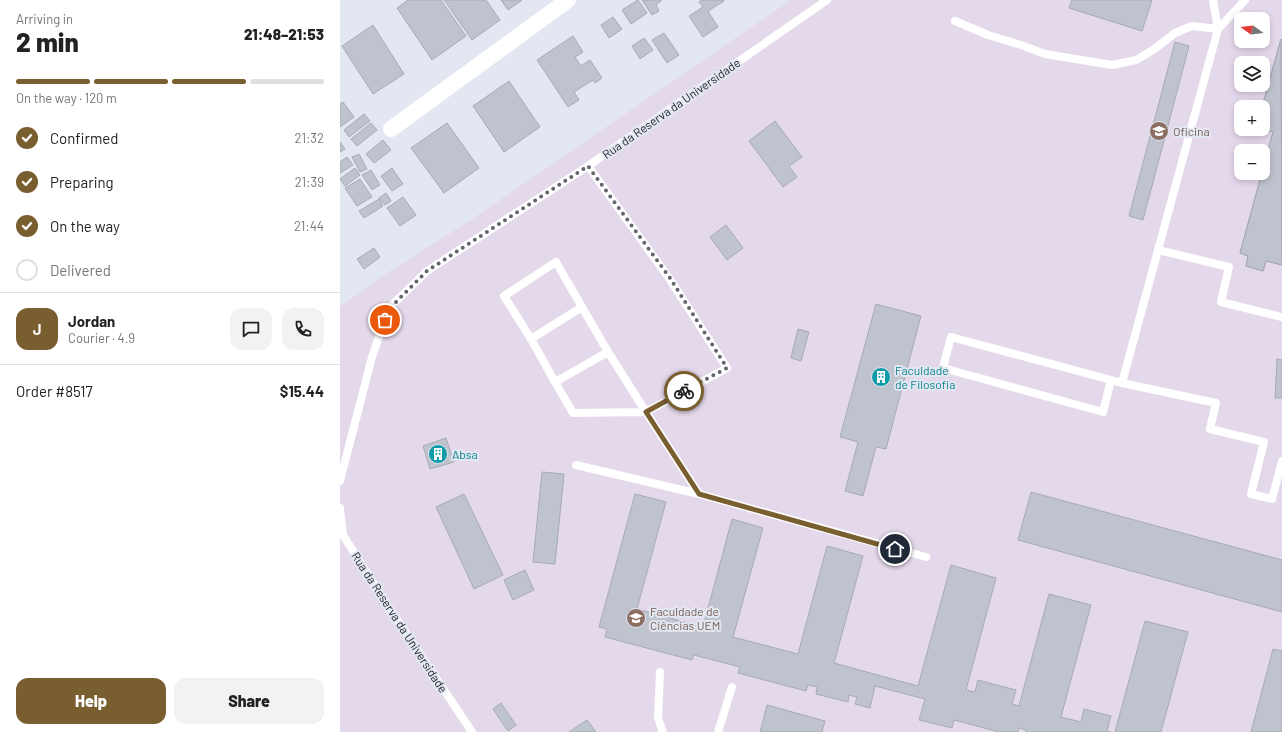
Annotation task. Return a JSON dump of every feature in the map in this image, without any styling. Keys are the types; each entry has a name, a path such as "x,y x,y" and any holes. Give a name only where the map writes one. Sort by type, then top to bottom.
{"street":[{"path":"391,128 568,0"}],"lane":[{"name":"Rua da Reserva da Universidade","path":"340,481 372,357 390,308 427,271 588,166 828,0"},
{"path":"1122,383 1218,30 1212,0"},
{"path":"1218,30 1245,0"},
{"path":"955,21 988,35 1045,54 1112,65 1136,60 1153,50 1175,33 1192,26 1218,30"},
{"path":"588,166 670,278 727,368 646,412 573,413 531,339 504,296 556,262 608,352 646,412 699,494"},
{"path":"1158,250 1229,267 1221,302 1282,316"},
{"path":"531,339 582,307"},
{"path":"1112,380 1103,412 943,368 951,337 1112,380 1122,383 1216,403 1210,429 1264,442 1251,494 1272,500 1282,461"},
{"path":"555,382 608,352"},
{"path":"576,465 699,494 926,557"},
{"name":"Rua da Reserva da Universidade","path":"340,508 343,535 384,600 472,732"},
{"path":"660,672 658,718 663,732"},
{"path":"718,732 732,687"}],"shaded area":[{"path":"791,0 1282,0 1282,732 340,732 340,307 384,275 471,220"}],"building":[{"path":"408,0 441,0 466,36 432,60 397,8"},
{"path":"444,0 486,0 500,20 472,40"},
{"path":"501,0 522,0 508,10"},
{"path":"638,0 647,13 631,24 622,10"},
{"path":"642,0 661,0 656,5 659,11 652,15"},
{"path":"702,0 724,1 708,11 718,27 703,37 689,16 703,7 699,2"},
{"path":"1072,0 1152,0 1142,31 1069,8"},
{"path":"613,17 622,29 609,38 601,25"},
{"path":"373,25 404,74 373,94 342,46"},
{"path":"664,33 679,55 667,63 652,40"},
{"path":"573,36 583,52 575,57 581,66 590,60 602,78 595,83 593,80 574,92 579,100 568,107 537,60"},
{"path":"644,38 653,50 640,59 632,46"},
{"path":"1281,39 1282,265 1266,261 1263,271 1246,266 1248,256 1240,253 1260,180 1270,180 1270,144 1273,132 1270,131 1270,100 1264,100 1266,92 1270,92 1270,78"},
{"path":"1281,39 1282,265 1266,261 1263,271 1246,266 1248,256 1240,253 1260,180 1270,180 1270,144 1273,132 1270,131 1270,100 1264,100 1266,92 1270,92 1270,78"},
{"name":"Oficina","path":"1175,42 1189,46 1143,220 1129,216"},
{"path":"509,81 540,127 504,152 473,106"},
{"path":"343,102 354,117 340,127 340,104"},
{"path":"364,114 370,121 349,137 344,130"},
{"path":"775,121 802,157 789,166 797,177 783,187 749,141"},
{"path":"371,123 377,130 357,146 351,139"},
{"path":"447,123 479,168 444,193 411,148"},
{"path":"383,140 391,150 374,163 366,154"},
{"path":"340,142 345,149 340,152"},
{"path":"359,154 367,169 360,172 352,157"},
{"path":"347,157 353,165 340,173 340,162"},
{"path":"355,168 360,175 345,186 340,179"},
{"path":"392,168 403,184 392,191 381,176"},
{"path":"371,170 380,185 372,190 362,175"},
{"path":"360,179 372,197 357,206 345,188"},
{"path":"386,193 391,201 385,205 379,198"},
{"path":"403,197 416,215 400,226 387,208"},
{"path":"379,199 383,206 364,218 359,211"},
{"path":"726,225 743,248 727,260 710,237"},
{"path":"374,248 380,257 364,269 357,259"},
{"name":"Faculdade de Filosofia","path":"876,304 921,316 886,449 876,447 863,496 845,491 858,442 840,437"},
{"path":"798,329 809,332 801,361 791,358"},
{"path":"1277,359 1282,360 1282,398 1275,398"},
{"name":"Absa","path":"446,438 454,462 430,469 423,446"},
{"path":"542,472 564,474 555,564 533,562"},
{"path":"1031,492 1282,560 1282,612 1018,540"},
{"path":"464,494 503,575 474,589 436,507"},
{"name":"Faculdade de Ciências UEM","path":"635,494 666,502 637,609 703,627 732,519 763,528 733,637 798,654 827,546 863,556 834,663 918,686 951,565 996,578 966,690 975,692 978,680 1016,690 1012,704 1019,706 1049,594 1091,605 1061,717 1081,722 1084,709 1111,716 1107,731 1111,732 1026,732 1026,730 1019,728 1018,732 999,732 954,720 952,728 919,720 925,699 875,686 870,708 855,704 857,697 849,695 848,702 816,694 817,687 808,685 806,691 738,673 740,667 694,655 692,660 605,637 607,629 599,627"},
{"path":"525,570 534,590 513,600 504,580"},
{"path":"1145,621 1188,632 1161,732 1115,732"},
{"path":"1273,649 1282,651 1282,732 1251,732"},
{"path":"501,703 516,725 508,731 493,709"},
{"path":"767,705 825,721 822,732 760,732"},
{"path":"587,720 596,732 569,732"}],"way so far":[{"path":"385,320 390,308 427,271 588,166 670,278 727,368 684,391"}],"place":[{"name":"Oficina","path":"1159,131"},
{"name":"Faculdade de Filosofia","path":"881,377"},
{"name":"Absa","path":"438,454"},
{"name":"Faculdade de Ciências UEM","path":"636,618"}],"route":[{"path":"684,391 646,412 699,494 895,549"}]}
